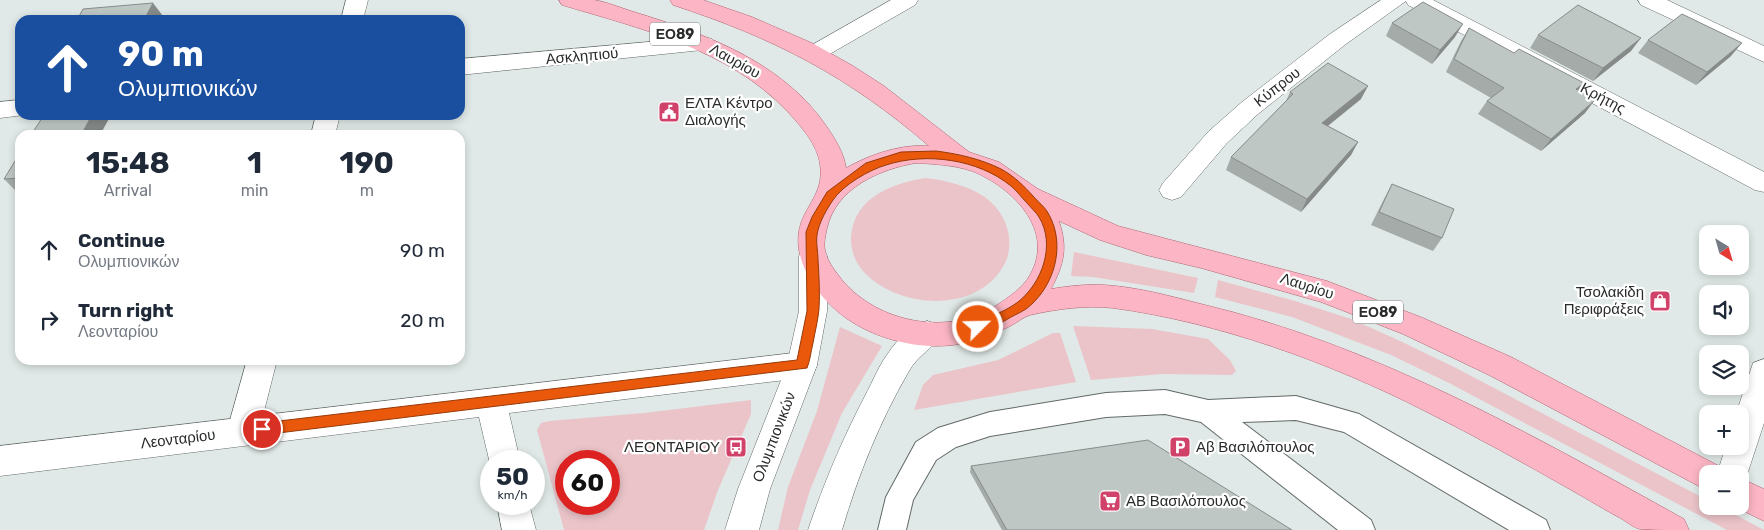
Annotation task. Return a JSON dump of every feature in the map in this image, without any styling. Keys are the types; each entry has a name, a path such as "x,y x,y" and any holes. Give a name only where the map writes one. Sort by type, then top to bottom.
{"main road":[{"name":"Λαυρίου","path":"570,0 704,44 742,63 774,84 791,98 816,130 833,162 831,195"},
{"name":"Λαυρίου","path":"681,0 730,16 813,54 844,71 884,97 961,158"},
{"name":"Λαυρίου","path":"916,154 961,158 999,173 1016,184 1044,215 1050,231 1052,252 1047,272 1039,287 1022,305 989,324 968,330 927,333 885,325 850,306 826,279 813,256 811,246 812,232 824,204 849,179 870,166 901,156 916,154"},
{"name":"Λαυρίου","path":"1028,196 1109,233 1319,289 1413,326 1508,370 1699,471"},
{"name":"Λαυρίου","path":"1022,305 1073,297 1105,296 1208,316 1303,345 1402,386 1465,416 1672,530"},
{"path":"1749,498 1764,506"}],"street":[{"path":"353,15 357,0"},
{"path":"813,54 907,0"},
{"name":"Κύπρου","path":"1172,190 1218,137 1250,108 1338,40 1396,0"},
{"name":"Κρήτης","path":"1416,0 1764,182"},
{"path":"1649,0 1764,55"},
{"name":"Ασκληπιού","path":"465,67 704,44"},
{"path":"0,110 15,108"},
{"name":"Ολυμπιονικών","path":"742,530 754,489 802,365 813,311 813,256"},
{"path":"825,530 853,450 891,375 900,359 927,333"},
{"path":"243,431 261,365"},
{"name":"Λεονταρίου","path":"0,461 802,365"},
{"path":"1736,465 1764,372"},
{"path":"490,401 501,450"},
{"path":"516,515 519,530"}],"lane":[{"path":"892,530 900,497 926,451 948,437 990,424 1106,405 1165,402 1208,412 1296,408 1350,422 1536,530"},
{"path":"1208,412 1361,530"}],"shaded area":[{"path":"925,178 951,183 976,192 996,207 1003,218 1009,238 1006,261 994,279 978,291 959,298 938,301 917,299 897,293 878,284 863,271 855,259 851,236 859,211 867,202 888,189"},
{"path":"1074,252 1198,278 1194,293 1093,277 1071,276"},
{"path":"1218,280 1295,301 1351,319 1456,368 1699,496 1699,515 1736,515 1764,530 1727,530 1449,383 1391,355 1292,317 1215,297"},
{"path":"1073,326 1152,329 1208,339 1230,360 1236,371 1232,375 1163,374 1091,380"},
{"path":"840,327 882,346 842,413 810,490 798,530 778,530 788,487 817,411"},
{"path":"1053,333 1060,333 1076,382 914,410 923,385 933,375 998,360"},
{"path":"751,400 751,414 718,490 704,530 564,530 560,515 620,515 620,450 555,450 555,497 545,460 545,450 542,450 537,430 541,423 644,413"}],"building":[{"path":"1423,2 1463,24 1440,50 1392,23"},
{"path":"153,3 147,15 80,15 83,9"},
{"path":"1578,5 1641,38 1603,68 1538,35"},
{"path":"1682,14 1742,43 1707,72 1648,40"},
{"path":"1469,28 1514,53 1519,49 1584,83 1576,89 1595,100 1551,139 1487,101 1504,88 1454,59"},
{"path":"1328,63 1368,86 1322,123 1358,142 1307,199 1231,157 1293,94 1290,92"},
{"path":"41,120 89,120 84,130 34,130"},
{"path":"15,161 15,178 4,179"},
{"path":"1392,184 1454,209 1442,238 1379,212"},
{"name":"ΑΒ Βασιλόπουλος","path":"1148,440 1292,530 1007,530 971,466"}],"place":[{"name":"ΕΛΤΑ Κέντρο Διαλογής","path":"669,112"},
{"name":"Τσολακίδη Περιφράξεις","path":"1660,301"},
{"name":"ΛΕΟΝΤΑΡΙΟΥ","path":"736,447"},
{"name":"Αβ Βασιλόπουλος","path":"1180,447"},
{"name":"ΑΒ Βασιλόπουλος","path":"1110,501"}],"route":[{"path":"262,429 802,365 813,311 813,256 811,246 812,232 817,217 831,195 855,175 882,161 901,156 916,154 936,155 961,158 981,165 999,173 1016,184 1044,215 1050,231 1052,252 1047,272 1039,287 1022,305 989,324 978,327"}]}
